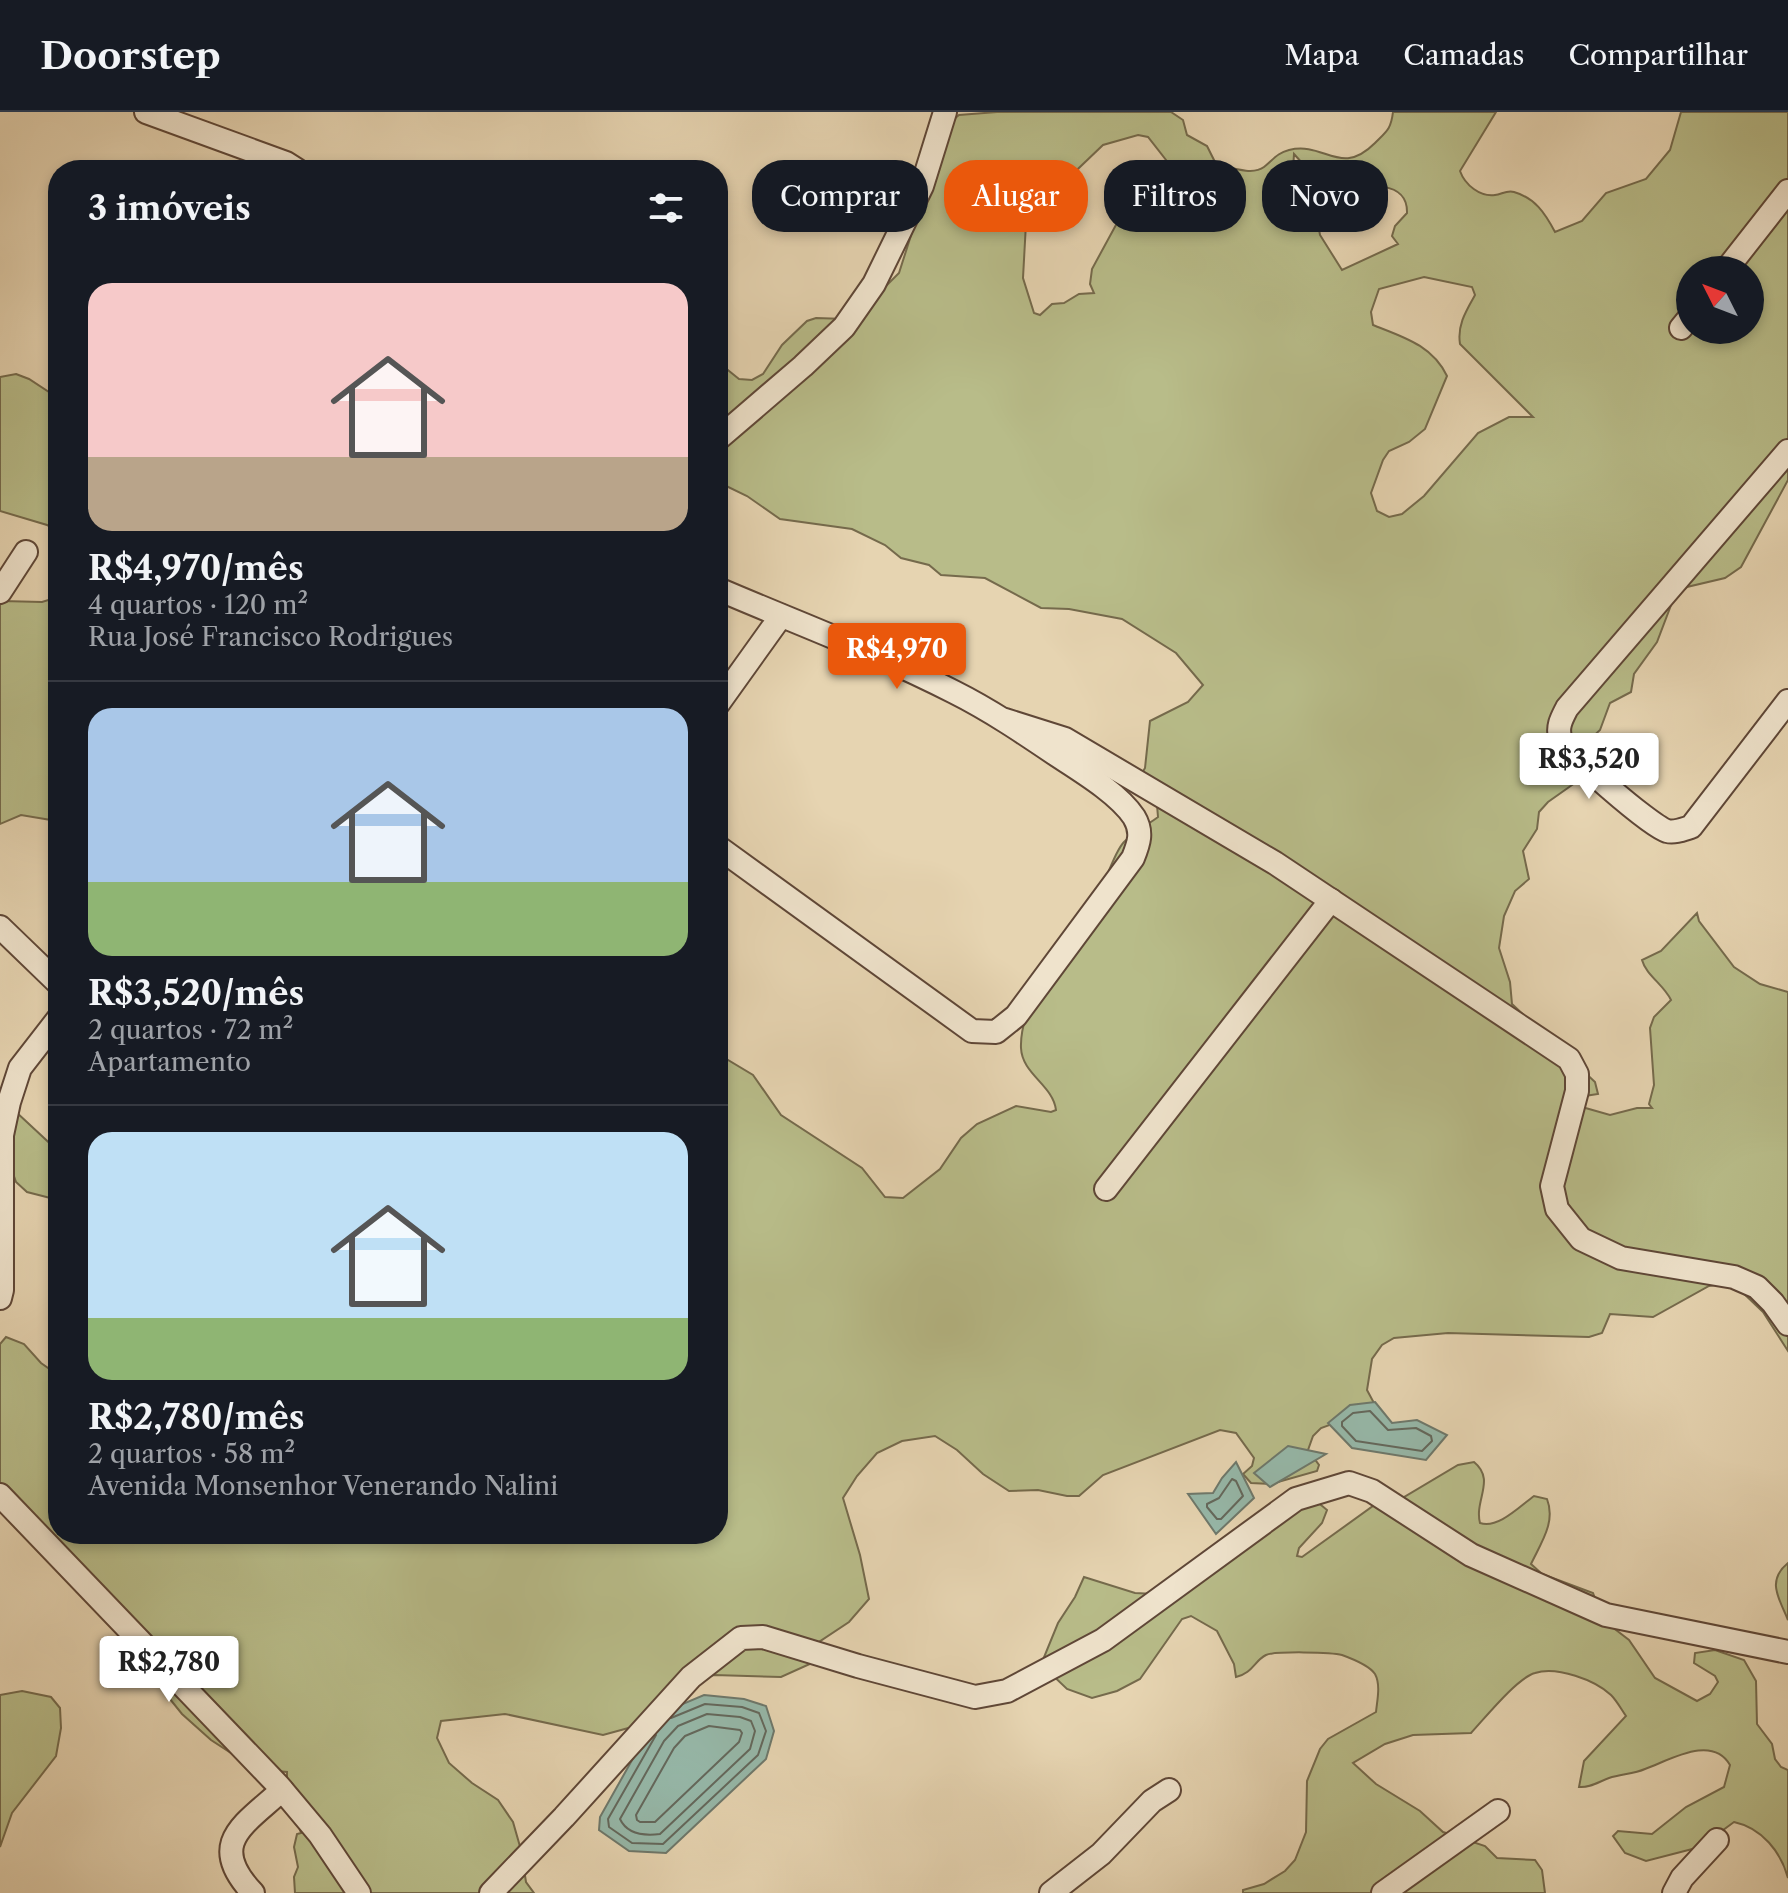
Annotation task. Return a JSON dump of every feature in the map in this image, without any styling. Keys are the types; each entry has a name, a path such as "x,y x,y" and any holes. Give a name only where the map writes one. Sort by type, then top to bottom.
{"street":[{"path":"146,112 278,160"},
{"path":"728,430 844,327 874,284 922,186 945,112"},
{"path":"1737,256 1788,191"},
{"path":"1788,451 1567,708 1559,723 1560,740 1584,766 1639,812 1667,831 1678,831 1691,827 1788,701"},
{"path":"0,592 26,552"},
{"path":"728,593 953,692 1005,720 1086,774 1122,803 1135,819 1140,840 1133,858 1016,1016 996,1032 972,1031 728,854"},
{"path":"728,690 781,616"},
{"path":"1005,720 1065,739 1275,863 1569,1059 1577,1074 1577,1091 1552,1186 1557,1209 1581,1239 1621,1258 1734,1277 1757,1287 1788,1324"},
{"path":"1106,1189 1331,900"},
{"path":"0,927 48,973"},
{"path":"0,1298 2,1135 20,1068 48,1032"},
{"path":"491,1893 691,1677 741,1638 763,1637 975,1697 1007,1691 1103,1640 1296,1499 1349,1483 1372,1491 1471,1555 1606,1615 1788,1652"},
{"path":"0,1495 282,1790 320,1835 355,1891"},
{"path":"253,1893 234,1868 231,1842 282,1790"},
{"path":"1051,1893 1101,1854 1152,1801 1169,1790"},
{"path":"1383,1893 1498,1811"},
{"path":"1674,1893 1682,1878 1717,1840"}],"green space":[{"path":"997,112 1171,112 1183,120 1187,135 1207,146 1214,160 1166,160 1148,137 1138,135 1103,145 1087,160 944,160 944,232 1026,232 1023,278 1034,313 1040,315 1052,304 1064,303 1079,294 1094,293 1090,284 1092,269 1112,232 1246,232 1246,171 1262,168 1262,232 1319,232 1342,270 1398,244 1392,236 1395,226 1407,213 1400,194 1388,188 1388,160 1299,160 1294,154 1294,160 1272,160 1289,150 1302,149 1352,158 1363,153 1385,132 1393,112 1496,112 1460,171 1462,176 1469,185 1484,194 1511,192 1528,198 1543,213 1555,232 1582,221 1606,193 1646,179 1670,150 1681,112 1788,112 1788,480 1741,567 1725,578 1687,587 1673,600 1657,642 1634,674 1631,692 1610,703 1600,730 1570,758 1589,773 1539,812 1537,829 1523,851 1529,879 1515,891 1504,916 1499,948 1510,982 1512,1004 1595,1082 1598,1094 1585,1096 1582,1107 1610,1115 1637,1108 1652,1108 1649,1104 1654,1085 1650,1028 1654,1017 1671,1000 1642,960 1661,951 1697,913 1699,921 1734,967 1760,984 1788,992 1788,1351 1763,1312 1739,1289 1727,1283 1709,1286 1653,1317 1610,1314 1602,1333 1589,1337 1448,1333 1394,1338 1382,1345 1372,1359 1367,1390 1374,1403 1371,1410 1321,1428 1313,1436 1308,1450 1319,1465 1317,1471 1271,1484 1251,1483 1243,1474 1252,1466 1254,1458 1236,1433 1220,1430 1103,1475 1079,1496 1038,1490 1009,1491 935,1436 902,1441 877,1453 843,1498 869,1599 849,1622 819,1642 812,1663 781,1677 714,1675 680,1683 632,1727 603,1735 505,1714 441,1721 437,1738 449,1763 498,1800 513,1822 526,1882 534,1893 295,1893 294,1877 298,1867 294,1847 297,1834 301,1833 287,1787 287,1772 264,1770 245,1762 211,1740 182,1714 132,1652 93,1585 40,1540 0,1482 0,1344 6,1337 24,1344 48,1368 48,1544 728,1544 728,1060 753,1075 781,1115 862,1168 885,1197 903,1198 940,1169 961,1138 977,1124 1016,1106 1051,1112 1056,1110 1054,1101 1023,1057 1023,1029 1028,1010 1048,972 1095,903 1120,847 1158,817 1157,805 1137,782 1145,768 1150,721 1188,702 1203,685 1176,653 1122,619 1069,609 1041,608 985,578 941,575 929,565 901,558 885,545 852,529 780,519 728,487 728,370 739,379 752,380 763,374 782,345 807,321 816,318 846,319 869,303 899,273 912,232 928,232 928,180 943,128 959,115","holes":["1424,277 1472,287 1475,295 1461,324 1460,344 1533,417 1509,417 1478,433 1424,496 1402,514 1389,517 1377,511 1371,493 1383,460 1389,451 1409,442 1425,429 1447,376 1425,349 1373,325 1371,312 1379,289"]},
{"path":"16,374 48,391 48,526 0,511 0,377"},
{"path":"48,600 48,820 21,815 0,824 0,603"},
{"path":"15,1111 48,1142 48,1197 27,1192 16,1182 7,1156"},
{"path":"1474,1462 1480,1469 1484,1483 1480,1523 1501,1520 1534,1496 1547,1499 1549,1524 1531,1564 1542,1574 1593,1593 1603,1620 1629,1640 1655,1678 1697,1701 1710,1694 1718,1682 1715,1676 1694,1663 1695,1653 1715,1650 1744,1660 1756,1681 1757,1724 1772,1744 1775,1759 1788,1770 1788,1878 1781,1859 1769,1842 1753,1830 1734,1822 1700,1847 1646,1861 1625,1853 1613,1836 1618,1831 1652,1834 1686,1807 1724,1787 1730,1765 1713,1751 1702,1750 1641,1771 1579,1787 1584,1761 1626,1716 1611,1695 1595,1684 1564,1673 1544,1671 1519,1682 1471,1733 1413,1735 1385,1744 1353,1763 1376,1784 1420,1811 1443,1832 1485,1846 1497,1858 1535,1860 1542,1870 1545,1893 1243,1893 1243,1890 1264,1884 1285,1871 1295,1860 1306,1832 1307,1781 1320,1749 1328,1739 1376,1712 1378,1683 1375,1674 1342,1655 1280,1653 1266,1655 1246,1673 1236,1677 1234,1664 1217,1631 1191,1616 1182,1619 1140,1679 1117,1691 1092,1698 1067,1689 1040,1667 1058,1623 1084,1577 1135,1593 1155,1594 1315,1500 1327,1510 1322,1523 1299,1548 1297,1556 1302,1557 1373,1506 1404,1497 1458,1465"},
{"path":"1788,1563 1788,1620 1778,1597 1776,1583 1777,1576"},
{"path":"22,1691 51,1697 60,1708 61,1728 56,1756 12,1813 0,1847 0,1695"}],"water":[{"path":"1375,1402 1392,1423 1417,1420 1447,1435 1426,1460 1352,1448 1328,1423 1350,1405"},
{"path":"1288,1446 1326,1454 1270,1487 1254,1473"},
{"path":"1236,1462 1254,1498 1216,1534 1188,1494 1213,1493"},
{"path":"704,1695 744,1699 766,1706 774,1731 766,1759 666,1853 629,1851 599,1830 600,1817 649,1730 666,1711"}]}
